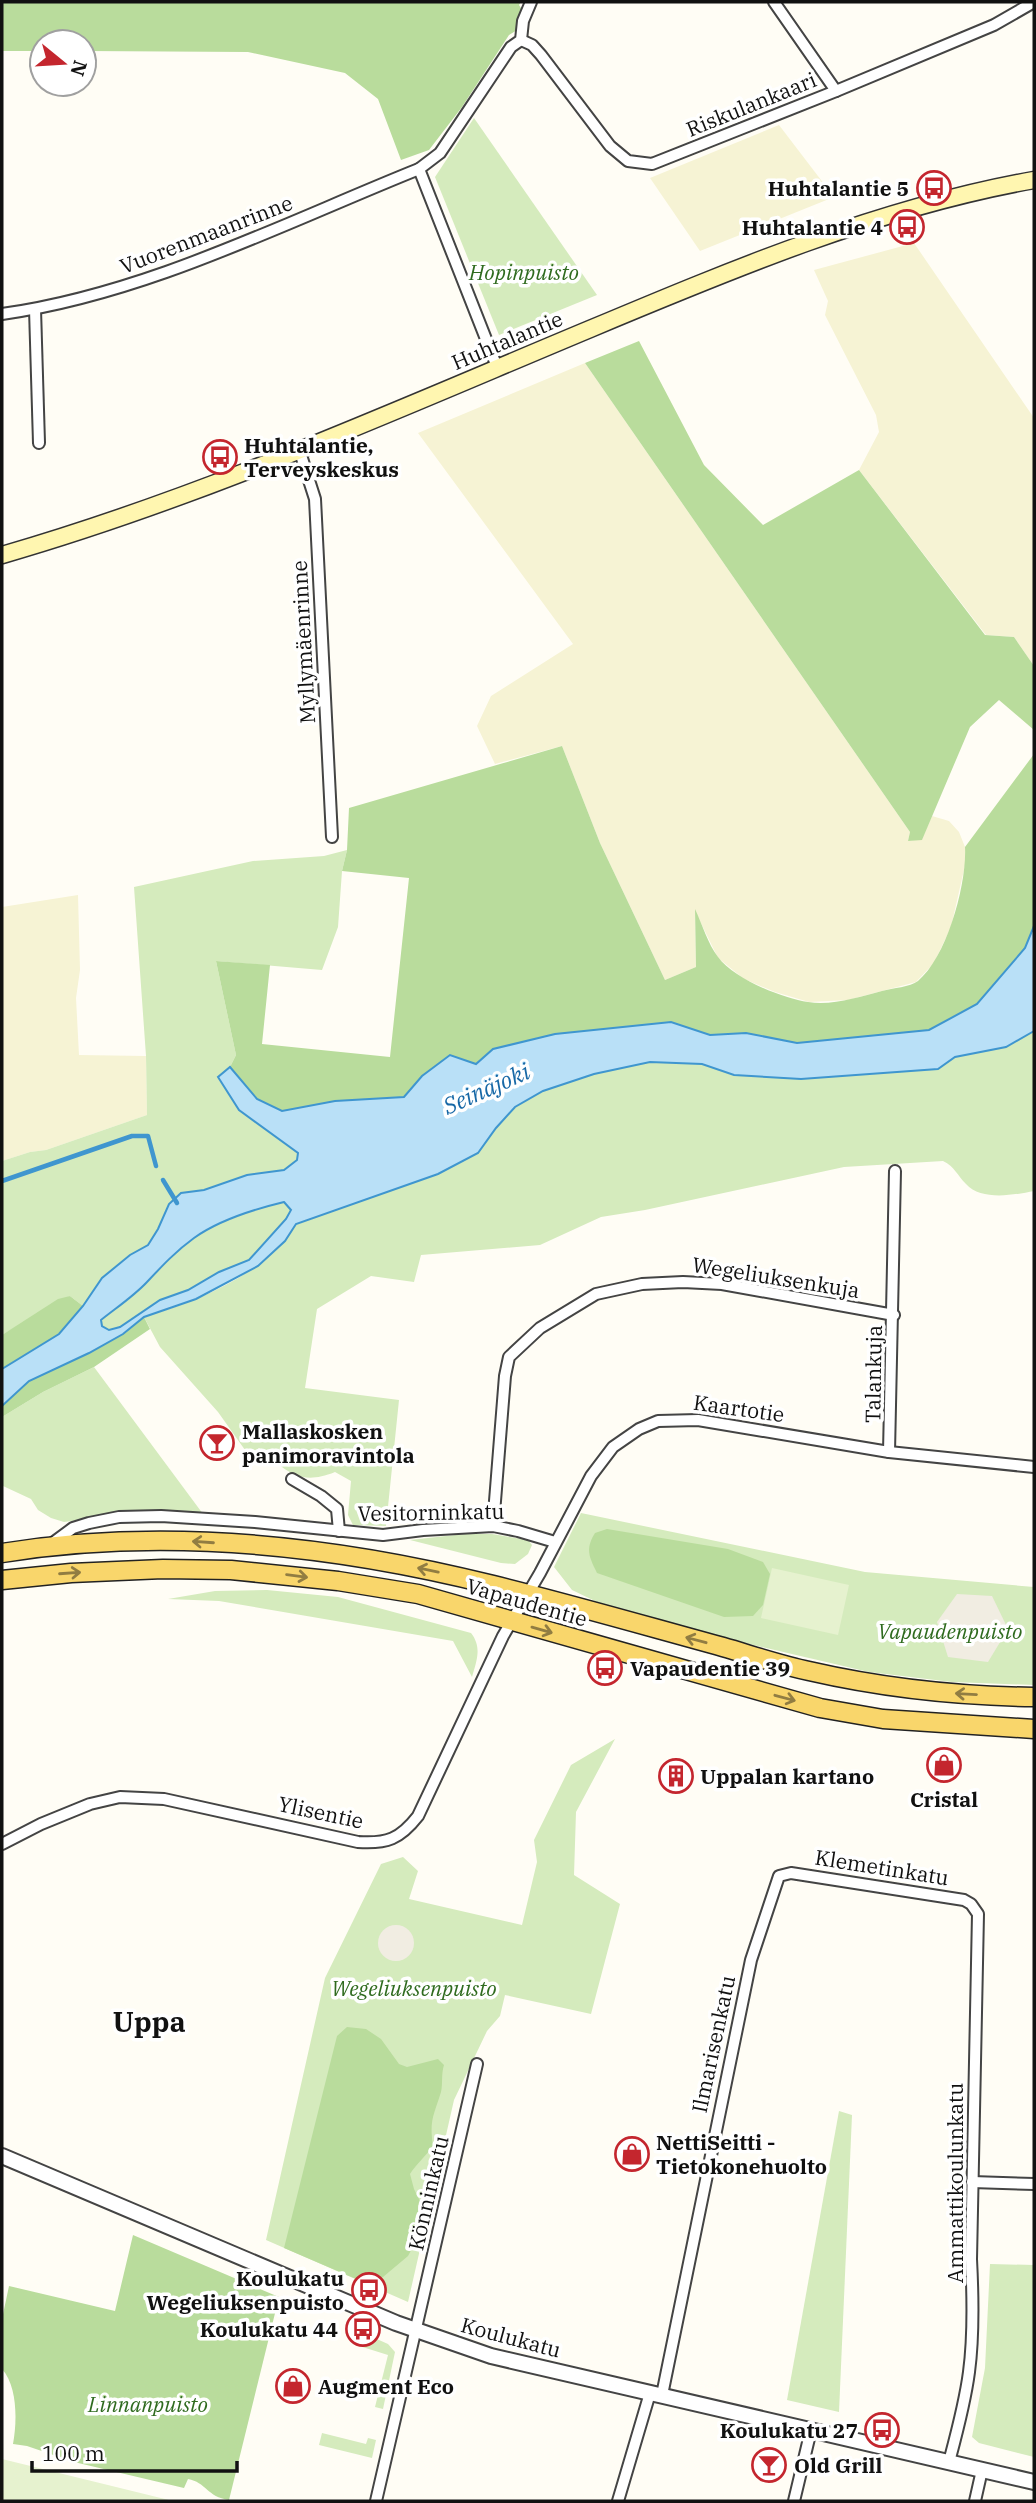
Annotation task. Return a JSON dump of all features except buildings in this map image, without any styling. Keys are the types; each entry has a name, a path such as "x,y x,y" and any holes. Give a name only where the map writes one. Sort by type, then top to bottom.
{"main road":[{"name":"Huhtalantie","path":"2,555 133,514 789,249 947,200 1034,180"},
{"name":"Vapaudentie","path":"2,1553 50,1545 109,1541 172,1540 283,1547 425,1569 528,1594 808,1671 947,1693 1034,1697"},
{"name":"Vapaudentie","path":"2,1580 71,1573 163,1569 282,1574 418,1594 820,1708 883,1719 1034,1729"}],"street":[{"path":"521,40 523,21 531,2"},
{"path":"775,2 836,91"},
{"path":"1010,2 1017,12"},
{"name":"Riskulankaari","path":"521,40 532,45 541,55 610,146 628,161 652,164 836,91 994,24 1034,2"},
{"name":"Vuorenmaanrinne","path":"2,314 35,309 126,286 161,274 418,169 440,153 511,47 521,40"},
{"path":"418,169 497,368"},
{"path":"35,309 39,443"},
{"name":"Myllymäenrinne","path":"299,449 315,499 332,837"},
{"name":"Talankuja","path":"890,1452 895,1171"},
{"name":"Wegeliuksenkuja","path":"492,1526 509,1357 540,1328 596,1294 642,1284 722,1284 894,1315"},
{"name":"Kaartotie","path":"528,1594 591,1476 613,1447 639,1429 658,1421 698,1420 890,1452 1034,1467"},
{"path":"292,1479 321,1496 337,1510 339,1531"},
{"name":"Vesitorninkatu","path":"50,1545 73,1528 119,1517 160,1516 223,1519 383,1535 492,1526 555,1542"},
{"name":"Ylisentie","path":"2,1844 90,1804 120,1797 164,1799 358,1842 383,1842 398,1837 418,1816 511,1621 528,1594"},
{"name":"Klemetinkatu","path":"785,1872 971,1903"},
{"name":"Ilmarisenkatu","path":"618,2501 656,2394 751,1960 774,1887 779,1876 785,1872"},
{"name":"Ammattikoulunkatu","path":"949,2462 970,2371 973,2298 972,2182 978,1914 971,1903"},
{"name":"Könninkatu","path":"376,2501 477,2064"},
{"name":"Koulukatu","path":"2,2156 416,2331 491,2356 1034,2482"},
{"path":"972,2182 1034,2183"},
{"path":"794,2501 811,2430"},
{"path":"975,2501 982,2470"}],"shaded area":[{"path":"779,125 834,197 700,251 650,178"},
{"path":"914,243 1034,418 1034,666 1014,637 986,635 859,470 879,432 876,415 825,315 828,301 814,270"},
{"path":"585,363 910,832 908,841 922,839 932,816 949,821 959,832 965,847 966,861 951,927 934,963 916,982 848,1000 809,1002 775,992 744,979 718,958 695,911 696,967 665,980 600,843 562,746 495,764 477,726 491,696 573,644 418,433"},
{"path":"78,895 80,970 76,998 79,1055 146,1056 147,1115 46,1150 2,1161 2,907"},
{"path":"957,1594 992,1596 1008,1629 988,1662 948,1657 937,1622"},
{"path":"396,1925 409,1930 414,1943 409,1956 396,1961 383,1956 378,1943 383,1930"}],"green space":[{"path":"2,2 521,2 519,5 530,22 509,35 462,107 429,150 401,160 378,99 345,73 248,52 98,51 98,28 28,28 28,51 2,51"},
{"name":"Hopinpuisto","path":"474,118 597,295 499,335 435,177"},
{"path":"639,341 704,465 763,525 859,470 985,635 1014,637 1034,666 1034,730 999,700 970,727 922,840 908,841 910,832 585,363"},
{"path":"562,746 600,843 665,980 696,967 695,909 711,946 725,965 747,980 785,996 808,1002 836,1002 915,983 938,955 953,919 963,880 965,847 1034,754 1034,926 1025,948 977,1004 929,1030 797,1043 746,1033 710,1035 671,1022 555,1034 493,1049 476,1064 422,1076 404,1097 335,1101 282,1111 257,1099 230,1067 236,1055 216,961 270,965 262,1044 390,1057 409,878 342,871 347,850 349,808"},
{"path":"347,850 342,871 338,927 322,970 216,961 236,1055 230,1067 219,1077 239,1110 298,1153 297,1160 284,1170 247,1175 204,1190 181,1193 169,1204 148,1245 130,1255 102,1278 83,1306 70,1296 2,1335 2,1161 46,1150 147,1115 146,1056 134,887 253,861 324,856"},
{"path":"1034,1031 1034,1191 998,1195 980,1193 966,1184 943,1161 844,1167 601,1217 540,1245 421,1255 414,1282 371,1276 317,1309 305,1388 399,1400 386,1526 353,1525 348,1515 351,1481 335,1472 311,1478 302,1477 285,1469 259,1448 250,1457 218,1412 160,1347 144,1317 208,1294 249,1271 283,1242 296,1224 438,1174 478,1153 515,1107 543,1091 594,1074 650,1062 702,1064 734,1075 866,1075 938,1069 955,1057 1006,1047"},
{"path":"285,1202 291,1210 286,1219 249,1260 219,1272 188,1290 160,1300 120,1327 109,1330 102,1326 101,1320 136,1293 194,1238 238,1216"},
{"path":"70,1296 83,1306 59,1334 2,1369 2,1335 58,1299"},
{"path":"144,1317 150,1329 94,1367 43,1392 2,1417 2,1406 29,1381 89,1353 123,1334"},
{"path":"94,1367 203,1514 145,1511 64,1522 51,1518 38,1510 31,1499 3,1486 2,1417 43,1392"},
{"name":"Vapaudenpuisto","path":"581,1513 865,1572 1034,1587 1034,1685 952,1682 869,1672 736,1641 597,1602 572,1590 554,1567"},
{"path":"607,1529 728,1549 763,1562 770,1574 763,1605 753,1616 724,1617 597,1573 589,1548 595,1533"},
{"path":"492,1534 528,1540 532,1545 528,1554 515,1564 501,1563 410,1540"},
{"path":"772,1568 849,1585 838,1635 761,1618"},
{"path":"267,1590 338,1597 471,1633 477,1649 472,1677 453,1641 219,1601 168,1599 215,1591"},
{"name":"Wegeliuksenpuisto","path":"615,1739 576,1812 574,1875 620,1904 591,2014 505,1995 500,2016 487,2031 454,2100 408,2302 266,2240 325,1978 381,1864 403,1857 418,1871 409,1899 522,1925 537,1862 534,1840 571,1765"},
{"path":"347,2027 366,2029 381,2039 399,2064 407,2067 438,2059 444,2065 441,2092 432,2124 433,2146 410,2174 421,2203 422,2230 408,2256 383,2277 363,2282 284,2248 337,2036"},
{"path":"839,2111 852,2115 839,2412 787,2400"},
{"name":"Linnanpuisto","path":"133,2235 279,2297 229,2500 216,2496 199,2483 188,2479 184,2488 74,2462 13,2444 14,2395 2,2369 2,2319 9,2286 115,2311"},
{"path":"990,2264 1034,2265 1034,2457 979,2443 972,2437 985,2368"},
{"path":"361,2332 388,2344 395,2352 383,2409 375,2407 388,2355 356,2345"},
{"path":"322,2433 366,2444 368,2438 376,2440 372,2458 319,2445"},
{"path":"2,2459 173,2501 2,2501"}],"water":[{"name":"Seinäjoki","path":"1034,926 1034,1031 1006,1047 955,1057 938,1069 801,1079 734,1075 702,1064 650,1062 594,1074 543,1091 515,1107 478,1153 438,1174 296,1224 285,1241 258,1266 196,1299 144,1317 123,1334 89,1353 29,1381 2,1406 2,1369 59,1334 102,1278 130,1255 148,1245 169,1204 181,1193 204,1190 247,1175 284,1170 297,1160 298,1153 239,1110 218,1077 230,1067 257,1099 282,1111 335,1101 404,1097 422,1076 450,1055 476,1064 493,1049 555,1034 671,1022 710,1035 746,1033 797,1043 929,1030 977,1004 1025,948","holes":["284,1202 291,1210 249,1260 219,1272 188,1290 160,1300 120,1327 109,1330 102,1326 101,1320 136,1292 194,1238 215,1226 261,1208"]}],"waterway":[{"path":"2,1181 132,1136 148,1136 156,1166"},
{"path":"163,1180 177,1203"}],"place":[{"name":"Huhtalantie 5","path":"934,188"},
{"name":"Huhtalantie 4","path":"907,227"},
{"name":"Huhtalantie, Terveyskeskus","path":"220,457"},
{"name":"Mallaskosken panimoravintola","path":"217,1443"},
{"name":"Vapaudentie 39","path":"605,1668"},
{"name":"Cristal","path":"944,1765"},
{"name":"Uppalan kartano","path":"676,1776"},
{"name":"NettiSeitti - Tietokonehuolto","path":"632,2154"},
{"name":"Koulukatu Wegeliuksenpuisto","path":"369,2290"},
{"name":"Koulukatu 44","path":"363,2329"},
{"name":"Augment Eco","path":"293,2386"},
{"name":"Koulukatu 27","path":"882,2430"},
{"name":"Old Grill","path":"769,2465"}],"district":[{"name":"Uppa","path":"149,2021"}]}
